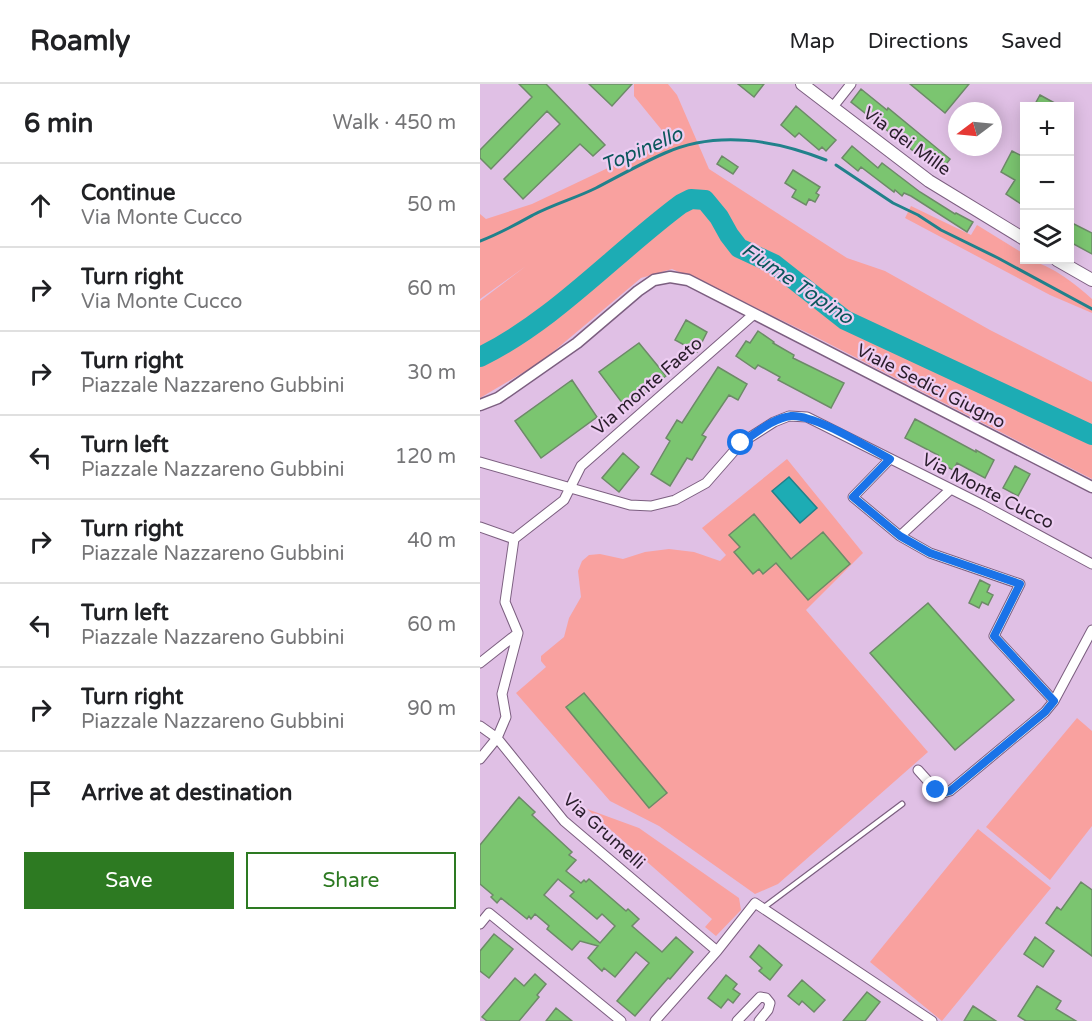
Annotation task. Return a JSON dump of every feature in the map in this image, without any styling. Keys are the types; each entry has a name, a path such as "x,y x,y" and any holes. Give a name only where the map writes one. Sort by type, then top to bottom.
{"main road":[{"name":"Via dei Mille","path":"802,84 929,181 1020,237"},
{"path":"1064,264 1092,280"}],"street":[{"path":"832,108 851,84"},
{"name":"Viale Sedici Giugno","path":"480,405 498,398 577,344 654,280 670,276 688,280 1092,487"},
{"name":"Via monte Faeto","path":"514,539 564,500 581,466 754,314"},
{"name":"Via Monte Cucco","path":"480,462 630,505 651,506 675,500 706,483 741,443 774,422 789,416 807,417 951,489 1092,564"},
{"path":"890,459 853,497 900,536 930,553 1020,584 994,636 1054,701"},
{"path":"900,536 951,489"},
{"path":"480,527 514,539 505,602 518,633 502,694 506,717 497,738 480,759"},
{"path":"918,770 936,790 943,793 950,791 1045,712 1054,701 1092,630"},
{"path":"480,663 518,633"},
{"name":"Via Grumelli","path":"480,726 497,738 564,821 717,951"},
{"path":"656,1021 755,903 932,1021"},
{"path":"480,905 621,1021"},
{"path":"480,924 489,913"},
{"path":"737,1021 755,1000 759,997 766,998 770,1003 768,1010 759,1021"}],"lane":[{"path":"763,908 902,804"}],"shaded area":[{"path":"634,84 668,84 677,95 709,169 847,258 885,271 990,330 1092,382 1092,479 812,335 672,269 641,278 541,362 480,398 480,301 526,266 480,299 480,214 486,219 532,204 669,139 634,96"},
{"path":"911,206 971,235 977,225 1020,252 1020,264 1041,264 1078,287 1092,299 1092,313 1050,295 905,218"},
{"path":"787,459 863,553 806,610 928,752 778,884 755,894 659,826 610,801 516,693 546,667 541,661 541,656 564,637 569,618 581,597 578,571 582,561 589,555 600,554 623,559 645,552 669,549 694,552 720,561 726,555 702,528"},
{"path":"789,477 817,508 800,523 772,491"},
{"path":"1077,718 1092,731 1092,826 1050,880 986,827"},
{"path":"587,809 639,828 739,898 741,910 716,936 705,927 712,919"},
{"path":"978,829 1051,888 942,1021 870,962"}],"building":[{"path":"519,84 546,84 605,145 593,156 580,144 523,199 504,179 560,124 547,111 491,169 480,158 480,150 532,97"},
{"path":"589,84 632,84 612,106"},
{"path":"738,84 764,84 754,97"},
{"path":"910,84 969,84 954,102 948,102 948,109 945,113"},
{"path":"861,89 950,159 940,172 851,102"},
{"path":"1040,95 1053,102 1036,102"},
{"path":"796,106 836,140 826,151 822,147 819,150 799,133 795,137 781,125"},
{"path":"852,146 878,168 882,163 920,192 955,214 973,222 967,232 911,196 904,193 902,196 895,190 894,192 861,167 858,171 842,158"},
{"path":"1012,151 1020,155 1020,203 1006,194 1015,180 1001,172"},
{"path":"722,156 738,167 733,174 717,164"},
{"path":"793,170 820,187 816,193 819,195 815,202 809,199 806,205 792,197 796,190 785,183"},
{"path":"1074,224 1092,233 1092,254 1074,244"},
{"path":"686,320 707,332 697,352 675,340"},
{"path":"758,331 794,355 793,358 844,383 831,408 778,380 780,377 758,365 755,369 736,356 746,341 750,343"},
{"path":"639,343 666,376 626,408 599,372"},
{"path":"718,367 747,384 738,400 729,395 702,435 706,437 692,460 687,458 670,486 651,474 670,441 666,438 677,420 682,423"},
{"path":"572,380 597,417 541,458 515,421"},
{"path":"915,419 994,460 985,478 957,463 953,470 935,461 938,455 905,438"},
{"path":"623,453 639,467 619,492 602,478"},
{"path":"1015,466 1030,474 1018,496 1003,488"},
{"path":"754,514 791,559 823,532 850,564 808,600 776,563 763,574 759,569 753,574 734,552 740,547 729,535"},
{"path":"980,580 990,585 987,592 993,595 988,605 982,602 979,608 969,603"},
{"path":"928,603 1014,700 955,750 870,653"},
{"path":"584,693 667,793 649,808 566,707"},
{"path":"519,797 535,812 532,815 572,852 569,855 576,860 566,871 581,883 589,879 626,911 628,909 639,919 632,926 662,952 676,937 693,952 635,1016 617,1001 649,963 636,952 615,977 604,968 602,971 588,958 598,946 580,941 572,950 547,929 549,926 535,914 531,919 529,916 527,919 501,898 497,903 491,897 493,895 480,884 480,845","holes":["558,879 574,892 570,896 597,919 602,914 615,926 600,943 544,895"]},
{"path":"1081,882 1092,890 1092,956 1046,923 1057,907 1061,910"},
{"path":"494,934 513,949 489,978 480,971 480,951"},
{"path":"1035,937 1054,951 1043,967 1024,954"},
{"path":"759,945 782,965 770,980 759,971 762,968 750,957"},
{"path":"535,974 546,984 537,995 539,997 519,1021 487,1021 482,1017 515,978 524,986"},
{"path":"726,975 737,984 733,989 740,994 733,1003 728,999 721,1008 708,998"},
{"path":"802,980 825,1000 814,1012 802,1001 799,1005 788,996"},
{"path":"1037,986 1061,1001 1056,1009 1076,1021 1026,1021 1018,1016"},
{"path":"867,992 880,1002 865,1021 843,1021"},
{"path":"973,1006 996,1021 964,1021"},
{"path":"556,1008 572,1021 546,1021"}],"waterway":[{"name":"Topinello","path":"480,241 541,211 596,188 656,157 685,146 705,142 746,140 787,147 826,160"},
{"name":"Topinello","path":"836,165 893,203 1092,309"},
{"name":"Fiume Topino","path":"480,357 507,342 559,306 681,204 691,199 705,200 739,248 774,264 845,320 1092,435"}],"route":[{"path":"741,443 774,422 789,416 807,417 890,459 853,497 900,536 930,553 1020,584 994,636 1054,701 1045,712 950,791 943,793 936,790"}]}
